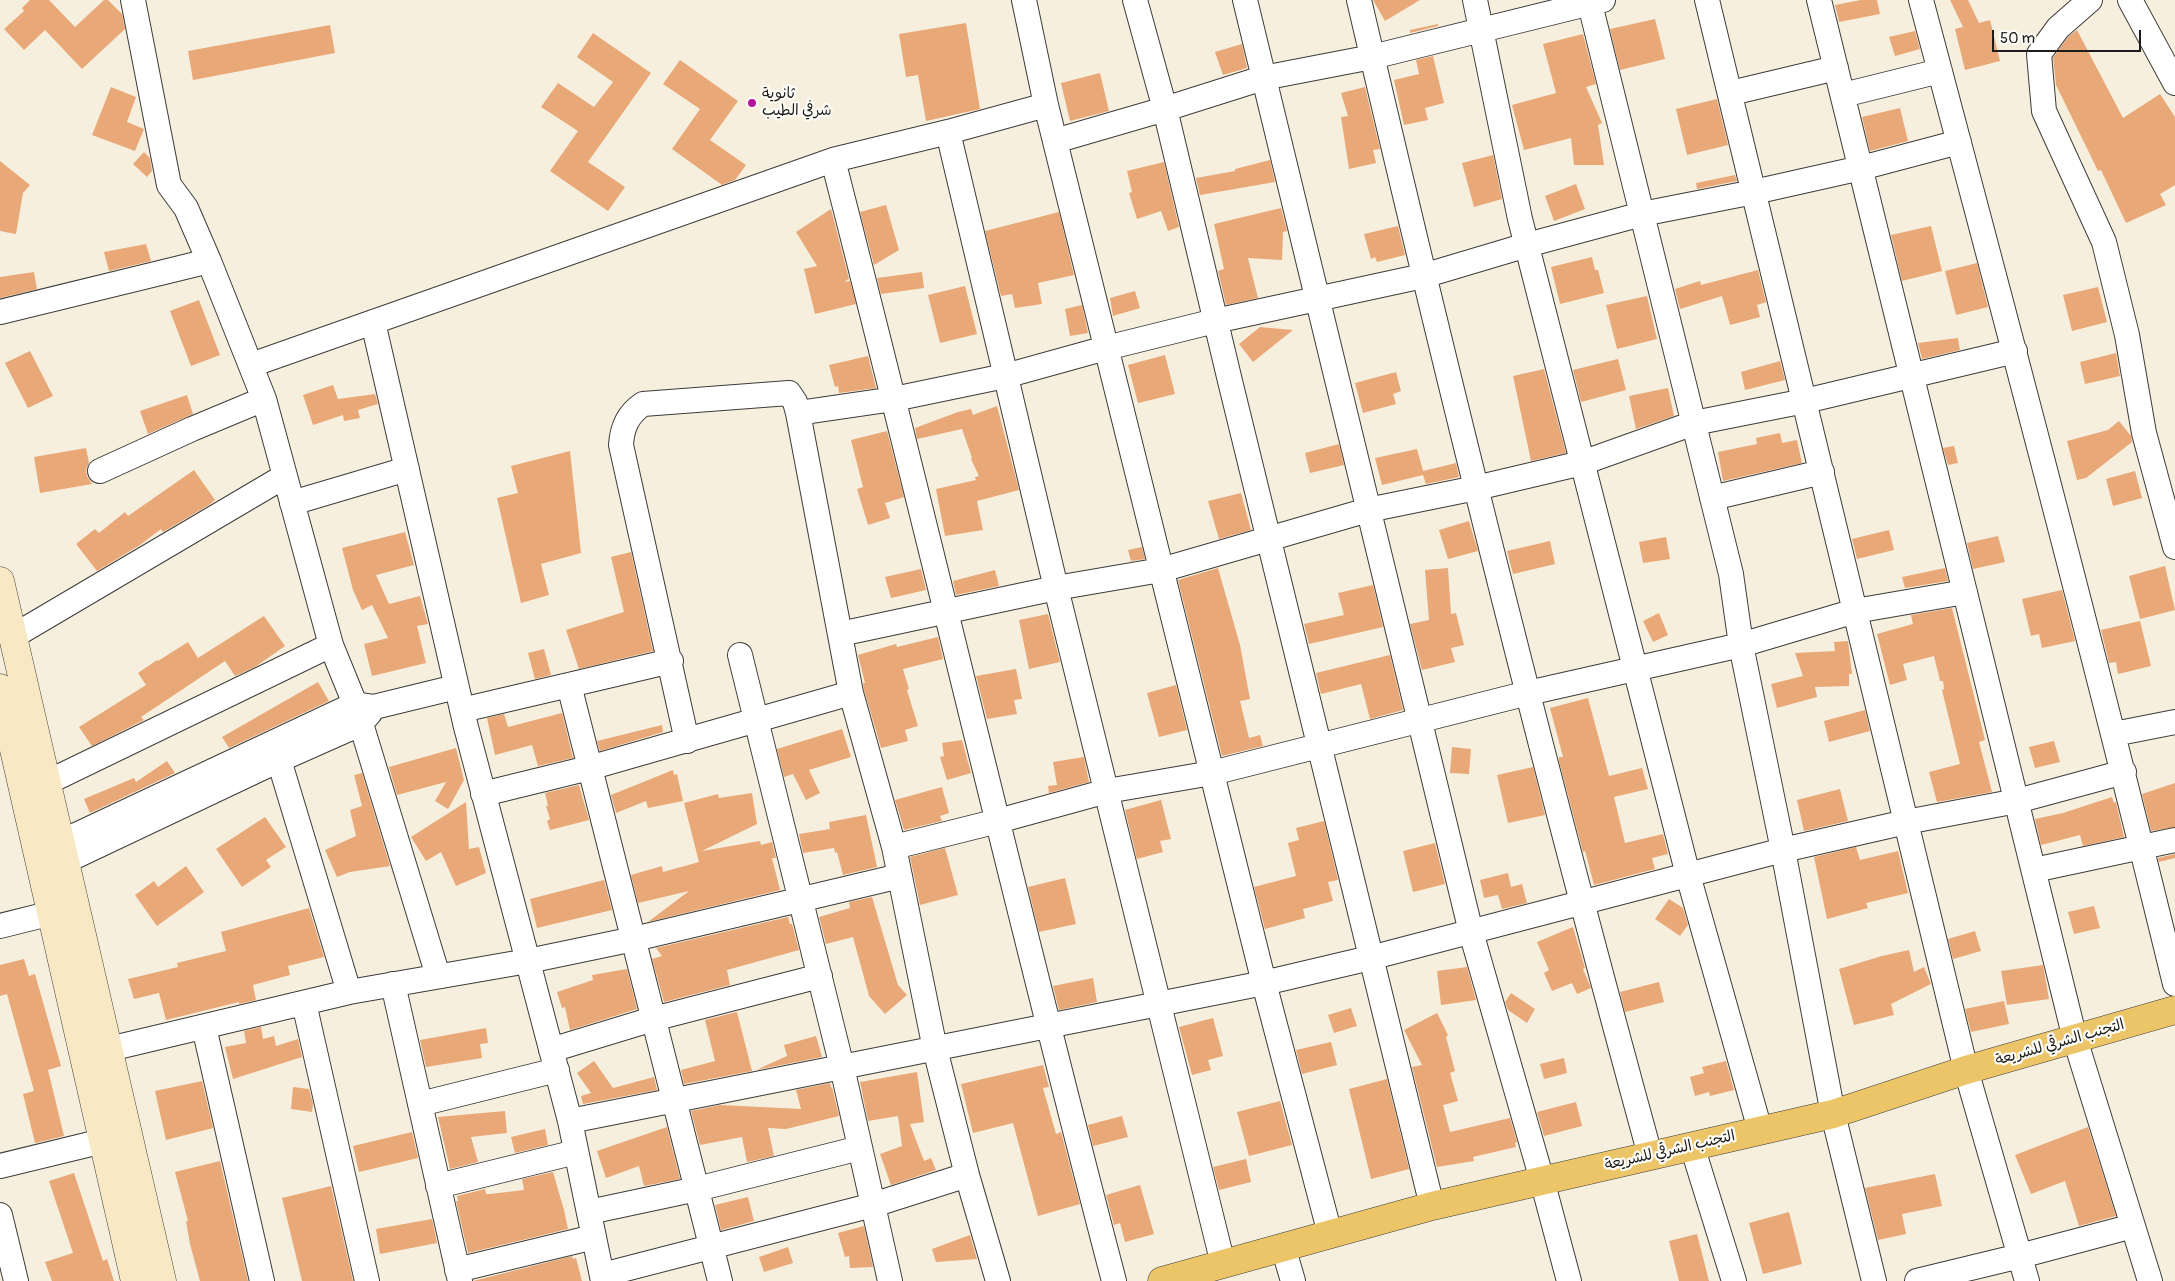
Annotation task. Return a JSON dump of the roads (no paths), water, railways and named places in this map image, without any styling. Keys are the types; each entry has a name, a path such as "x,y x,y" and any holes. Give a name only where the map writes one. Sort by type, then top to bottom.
{"main road":[{"path":"0,581 46,783 51,858 52,913 135,1281"},
{"path":"0,688 109,1049 162,1281"},
{"name":"التجنب الشرقي للشريعة","path":"1162,1281 1432,1206 1833,1114 1966,1070 2175,1010"}],"street":[{"path":"133,0 169,185 186,208 264,399 331,645 363,712 438,976"},
{"path":"1024,0 1046,105 1161,570 1264,984 1330,1234"},
{"path":"1135,0 1165,110 1370,958 1432,1206"},
{"path":"1245,0 1471,932 1542,1180 1568,1281"},
{"path":"1359,0 1423,276 1476,488 1581,903 1650,1155"},
{"path":"1475,0 1526,245 1688,875 1760,1130"},
{"path":"1707,0 1966,1070 2027,1281"},
{"path":"1819,0 2076,1039 2150,1281"},
{"path":"1921,0 2015,351 2124,772 2175,984"},
{"path":"2090,0 2058,28 2038,54 2044,111 2104,242 2127,335 2144,433 2175,547"},
{"path":"2130,0 2175,83"},
{"path":"1055,141 1165,110 1264,78 1372,56 1594,1 1642,214 1731,574 1741,645 1783,850 1833,1114 1874,1281"},
{"path":"1730,93 1836,68"},
{"path":"1843,96 1940,71"},
{"path":"251,364 833,160 948,132 1046,105"},
{"path":"948,132 1056,588 1223,1264"},
{"path":"798,413 894,398 1005,376 1106,348 1216,321 1423,276 1526,245 1642,214 1861,168 1959,142"},
{"path":"833,160 894,398 1047,1027 1114,1281"},
{"path":"0,312 209,261"},
{"path":"373,322 456,687 570,1121 603,1278 873,1205 967,1176"},
{"path":"840,634 1056,588 1161,570 1368,510 1476,488 1582,463 1694,423 1805,401 2015,351"},
{"path":"687,741 621,445 622,432 627,420 635,409 643,404 786,392 792,396 798,413 851,693 894,846 935,1049 967,1176 998,1281"},
{"path":"100,470 264,399"},
{"path":"292,503 406,469"},
{"path":"1712,498 1822,472"},
{"path":"12,637 285,476"},
{"path":"894,846 998,821 1107,791 1212,773 1528,694 1741,645 1855,611 1965,592"},
{"path":"46,783 331,645"},
{"path":"740,655 842,1067 890,1281"},
{"path":"462,710 670,661"},
{"path":"569,685 720,1281"},
{"path":"51,858 363,712 456,687"},
{"path":"483,794 589,768 851,693"},
{"path":"51,858 279,760 363,712"},
{"path":"2114,734 2175,722"},
{"path":"279,760 349,992"},
{"path":"570,1121 1264,984 1783,850 1906,822 2017,801 2124,772"},
{"path":"2034,870 2175,840"},
{"path":"109,1049 349,992 528,961 634,939 900,876"},
{"path":"0,926 52,913"},
{"path":"420,1104 554,1060 653,1019 820,976"},
{"path":"393,984 458,1276 594,1237"},
{"path":"304,1003 367,1281"},
{"path":"204,1026 262,1281"},
{"path":"0,1166 103,1141"},
{"path":"1692,1146 1734,1281"},
{"path":"589,1212 697,1189 860,1148"},
{"path":"438,1186 576,1152"},
{"path":"0,1215 16,1281"},
{"path":"1917,1281 2133,1226"},
{"path":"1283,1247 1293,1281"}],"place":[{"name":"ثانوية شرفي الطيب","path":"752,103"}]}
